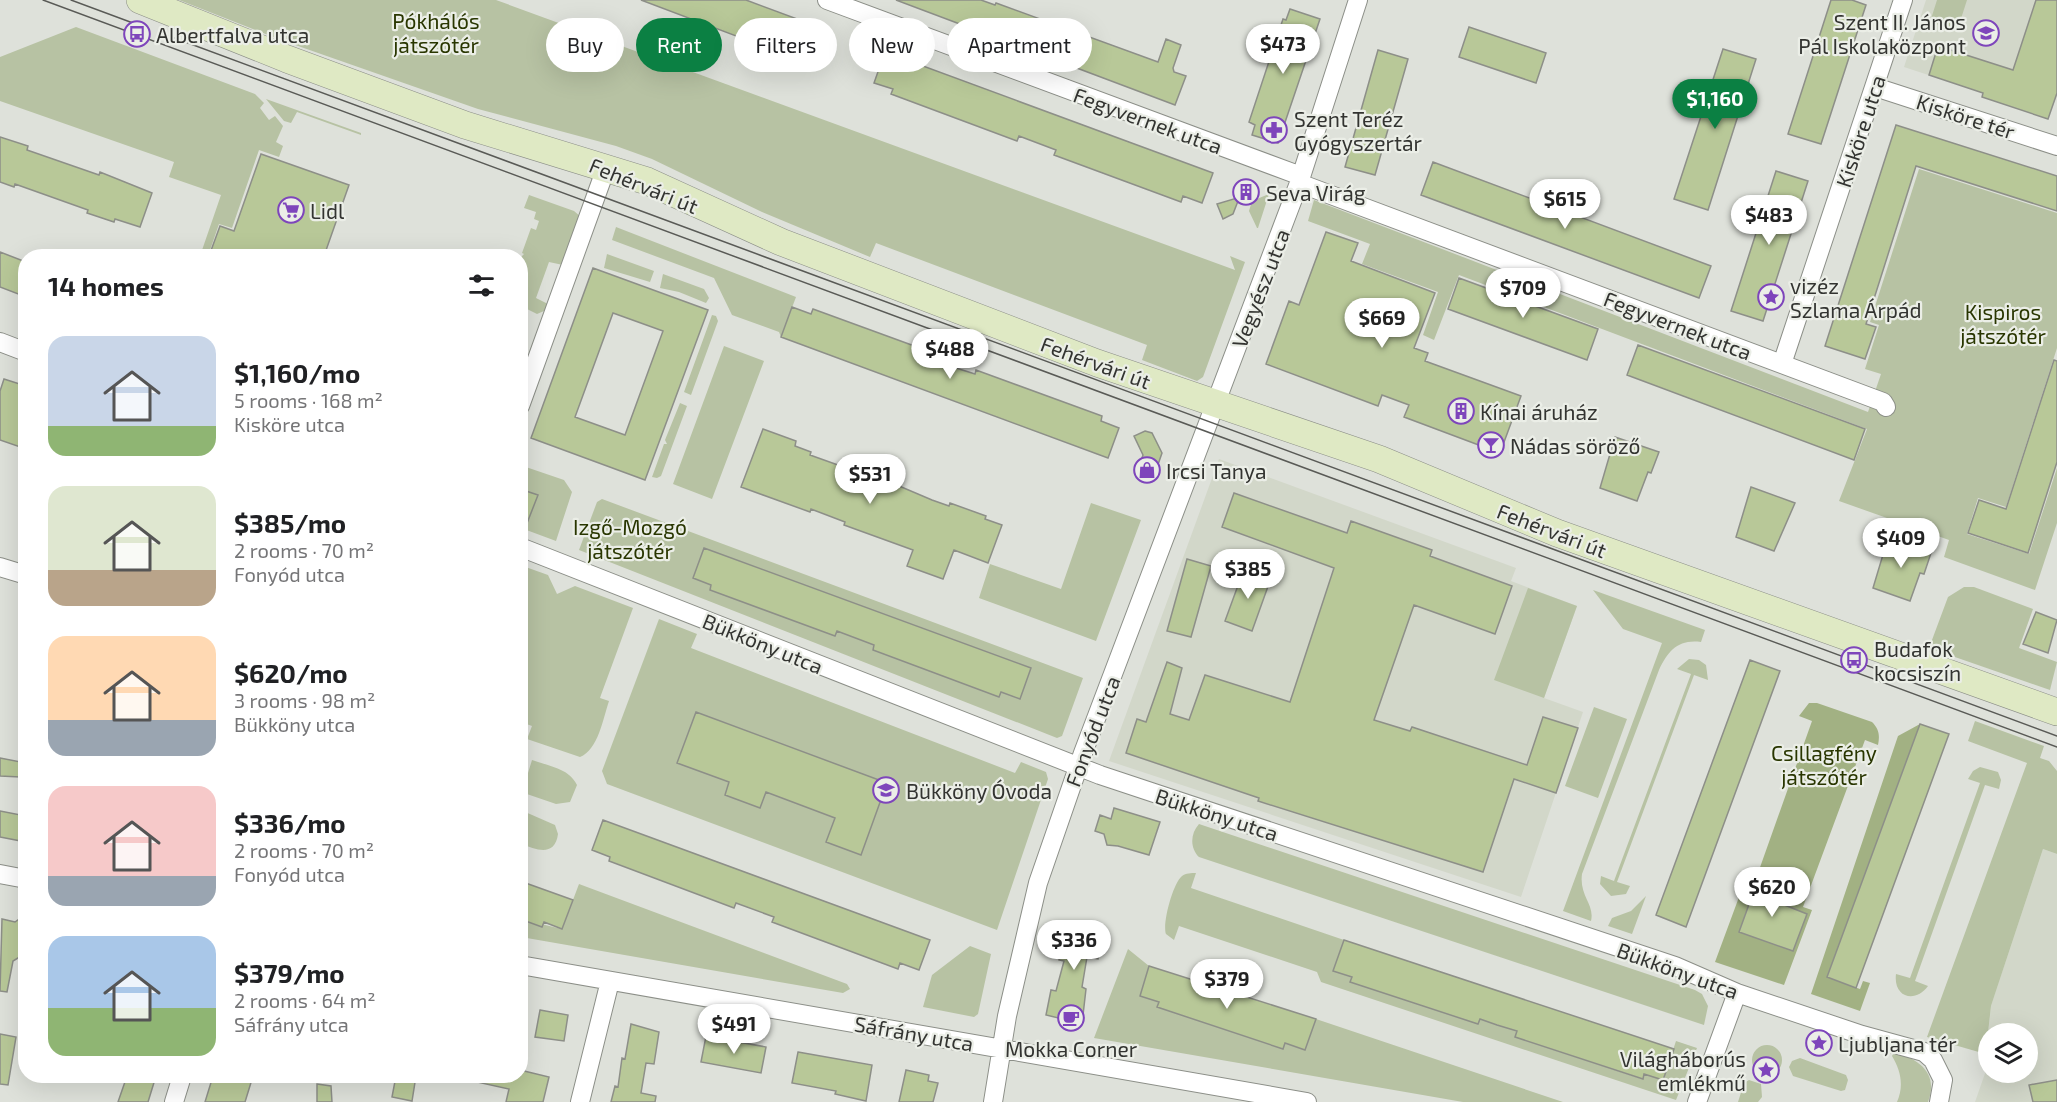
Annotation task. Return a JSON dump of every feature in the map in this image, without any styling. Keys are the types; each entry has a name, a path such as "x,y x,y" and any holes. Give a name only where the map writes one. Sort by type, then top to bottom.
{"street":[{"name":"Fehérvári út","path":"140,0 287,59 465,125 647,181 726,219 972,316 1216,404 1380,459 1505,513 1689,582 1779,610 2057,712"},
{"name":"Fegyvernek utca","path":"827,0 1883,402 1886,407"},
{"name":"Kisköre utca","path":"1782,364 1904,0"},
{"name":"Vegyész utca","path":"1216,404 1300,180 1353,2"},
{"name":"Kisköre tér","path":"1875,87 2057,146"},
{"path":"528,384 606,168"},
{"path":"0,342 18,349"},
{"name":"Fonyód utca","path":"993,1102 1028,920 1078,766 1216,404"},
{"name":"Bükköny utca","path":"528,550 1078,766 1675,966 1737,993 1862,1035 1924,1052 1939,1069 1942,1080 1939,1102"},
{"path":"0,567 18,573"},
{"path":"0,874 18,877"},
{"name":"Sáfrány utca","path":"528,966 1306,1102"},
{"path":"580,1102 610,981"},
{"path":"1697,1102 1737,993"},
{"path":"174,1102 180,1083"}],"shaded area":[{"name":"Szent II. János Pál Iskolaközpont","path":"1926,0 2057,0 2057,95 2048,119 1982,97 1983,93 1904,67"},
{"path":"1219,459 1516,568 1511,581 1577,606 1544,698 1583,712 1521,897 1109,761"},
{"path":"2043,849 2057,854 2057,1102 1975,1102 1982,1083 2038,1083 2038,1023 1989,1023 1991,1006"}],"green space":[{"name":"Pókhálós játszótér","path":"179,0 496,0 546,18 546,72 624,72 624,47 636,51 636,72 693,72 1235,270 1230,256 1245,262 1203,377 1197,381 1142,360 1147,345 876,243 870,257 762,212 652,159 616,146 478,109 281,40"},
{"path":"1937,0 1967,0 1957,31 1930,22"},
{"path":"76,27 255,94 264,103 260,108 269,120 275,116 283,126 276,142 283,146 279,157 259,150 232,228 219,224 210,249 202,249 221,195 169,177 174,162 0,101 0,57"},
{"path":"266,99 361,133 361,135 297,112 291,123 284,121"},
{"name":"Kispiros játszótér","path":"1919,169 2057,213 2057,348 2006,507 1978,498 1967,534 2029,554 2057,468 2057,523 2035,590 1944,557 1949,540 1839,501 1867,429 1459,275 1434,340 1423,335 1438,292 1362,264 1370,244 1308,221 1314,200 1868,412 1881,374 1865,369 1879,325 1870,322"},
{"path":"1269,194 1257,228 1249,211 1252,201"},
{"path":"529,195 574,211 581,217 563,265 549,262 536,298 548,304 544,311 537,314 528,310 528,249 523,249 531,228 536,230 539,221 534,219 536,212 524,208"},
{"path":"616,227 796,297 781,337 779,332 732,315 714,278 612,240"},
{"path":"607,254 654,271 650,282 604,268"},
{"path":"663,274 704,289 709,298 706,303 679,292 660,288"},
{"path":"712,315 716,316 718,321 691,395 684,392"},
{"path":"724,346 764,361 712,499 673,484"},
{"path":"680,403 687,406 661,476 652,477 664,444 667,444 665,440"},
{"path":"528,468 564,480 572,492 556,541 528,531"},
{"name":"Izgő-Mozgó játszótér","path":"602,499 1083,678 1062,736 1057,738 579,550 597,502"},
{"path":"1091,503 1141,520 1096,641 979,598 990,564 1061,589"},
{"path":"528,568 548,575 557,594 575,586 633,608 600,698 609,701 596,741 591,748 580,757 528,739 532,726 528,725"},
{"path":"1964,587 1974,587 2033,609 2019,648 2057,662 2050,690 1929,648 1948,597"},
{"path":"1528,588 1577,606 1544,698 1494,680"},
{"path":"1593,590 1705,630 1701,642 1686,642 1675,648 1666,657 1659,670 1582,874 1583,888 1592,915 1591,921 1563,911 1662,643 1623,629"},
{"path":"659,619 697,634 691,648 1015,773 1021,762 1046,772 1048,779 997,930 607,784 602,771"},
{"path":"1689,659 1699,660 1706,665 1708,680 1694,675 1617,882 1630,886 1626,894 1611,896 1600,884 1601,876 1614,881 1691,674 1677,669"},
{"name":"Csillagfény játszótér","path":"1809,703 1817,703 1872,722 1878,730 1879,741 1878,745 1865,740 1803,907 1812,910 1784,985 1715,962 1749,870 1758,873 1812,721 1799,716"},
{"path":"1594,707 1627,719 1598,798 1565,786"},
{"path":"1975,721 2044,746 2040,758 2049,761 2057,771 2057,854 2043,849 1991,1006 1989,1023 1978,1023 1978,1052 1927,1037 2027,763 1968,741"},
{"path":"1920,724 1827,977 1860,989 1863,981 1870,983 1860,1011 1811,994 1898,736"},
{"path":"532,760 558,768 569,775 577,785 570,802 556,804 528,794 528,773"},
{"path":"1980,767 1998,772 2001,780 1999,789 1985,785 1915,981 1928,986 1917,995 1906,995 1898,988 1896,974 1910,978 1980,783 1968,779 1973,771"},
{"path":"528,813 555,825 558,834 553,846 539,850 528,846"},
{"path":"1199,824 1695,990 1702,994 1708,1006 1704,1025 1199,857 1192,841"},
{"path":"1196,873 1191,888 1344,940 1334,970 1352,977 1351,982 1478,1024 1480,1019 1517,1031 1515,1037 1642,1079 1644,1074 1663,1080 1676,1041 1697,1048 1676,1100 1321,982 1317,972 1179,926 1174,940 1166,934 1165,929 1172,895 1182,876"},
{"path":"579,884 847,984 850,989 843,993 528,938 528,921 562,929"},
{"path":"1646,896 1632,934 1608,926 1612,918 1631,911"},
{"path":"970,946 991,954 978,1014 974,1017 923,1007 932,975"},
{"path":"1128,949 1149,966 1140,996 1159,1002 1158,1007 1283,1049 1285,1043 1305,1050 1316,1019 1563,1102 1463,1102 1094,1038"},
{"path":"1767,1045 1773,1046 1781,1054 1781,1066 1773,1074 1767,1075 1761,1074 1753,1066 1752,1060 1753,1054 1761,1046"},
{"path":"1894,1052 1919,1063 1925,1069 1931,1083 1928,1102 1897,1102 1901,1084 1898,1067 1892,1056"},
{"path":"1800,1058 1846,1075 1848,1080 1845,1090 1841,1091 1793,1076 1789,1067 1792,1061"},
{"path":"1749,1080 1761,1084 1762,1097 1758,1102 1738,1102 1744,1083"}],"building":[{"path":"641,0 746,0 794,18 734,18 734,35 722,31 722,18 689,18"},
{"path":"896,0 981,0 1037,18 947,18"},
{"path":"1831,0 1852,0 1866,5 1821,144 1788,134"},
{"path":"2036,0 2057,0 2057,93 2048,119 1982,97 1983,93 1929,75 1938,46 2013,70"},
{"path":"1290,9 1320,19 1278,143 1252,135 1255,125 1249,122 1283,19 1286,20"},
{"path":"1469,27 1546,53 1536,83 1459,57"},
{"path":"1092,38 1158,62 1166,39 1181,45 1173,68 1174,72 1186,76 1175,105 1087,72 1092,72"},
{"path":"1723,49 1756,59 1708,210 1674,199"},
{"path":"1378,50 1408,59 1375,175 1345,167"},
{"path":"935,70 1213,173 1202,203 1183,196 1181,202 1054,155 1056,150 1019,136 1017,141 891,94 893,89 874,83 878,72"},
{"path":"1896,125 2057,176 2057,211 1916,166 1866,324 1876,327 1865,359 1825,346"},
{"path":"0,137 28,146 27,150 99,175 100,172 152,193 140,227 115,219 114,222 87,213 88,210 15,184 14,187 0,182"},
{"name":"Lidl","path":"261,154 349,185 326,249 212,249 220,226 234,231"},
{"path":"1433,162 1711,266 1699,298 1421,195"},
{"path":"1776,171 1808,181 1763,321 1731,311"},
{"path":"1246,181 1252,183 1254,189 1252,195 1238,201 1233,214 1223,219 1217,204 1234,199 1240,184"},
{"path":"1326,232 1358,243 1351,261 1435,293 1414,348 1428,353 1425,361 1521,396 1500,453 1404,417 1409,405 1382,395 1378,406 1266,364 1289,301 1299,305"},
{"path":"0,252 18,259 18,294 0,287"},
{"path":"593,268 708,310 645,480 531,438","holes":["613,313 663,331 625,435 575,417"]},
{"path":"1459,278 1598,329 1587,360 1448,309"},
{"path":"792,307 811,314 813,309 939,355 937,360 956,368 975,374 976,370 1102,416 1101,421 1119,428 1108,458 781,337"},
{"path":"1638,345 1865,429 1854,460 1627,375"},
{"path":"2054,360 2057,361 2057,462 2028,553 1968,533 1979,500 2006,509"},
{"path":"4,379 18,383 18,446 0,440 0,391"},
{"path":"763,429 796,441 795,446 811,452 810,455 863,474 864,471 932,500 949,506 950,503 986,516 985,519 1002,525 988,563 954,550 943,579 907,566 913,550 844,525 845,522 811,509 810,512 741,487"},
{"path":"1145,431 1152,433 1162,453 1154,476 1148,479 1136,475 1143,455 1134,436"},
{"path":"1615,437 1659,452 1651,473 1648,472 1637,501 1600,488"},
{"path":"1751,487 1795,503 1774,551 1736,537"},
{"path":"528,492 538,495 528,521"},
{"path":"1234,493 1347,533 1351,521 1432,550 1430,556 1512,586 1495,634 1414,605 1374,720 1410,731 1412,727 1527,765 1543,717 1578,728 1556,793 1514,779 1483,872 1258,801 1259,798 1126,753 1137,719 1146,722 1167,662 1182,668 1170,714 1189,720 1205,675 1290,702 1334,568 1222,527"},
{"path":"1888,538 1931,553 1924,574 1920,573 1910,601 1873,588"},
{"path":"704,548 1031,668 1020,699 1001,692 999,697 873,650 874,645 837,631 835,636 710,590 711,585 693,578"},
{"path":"1187,559 1211,566 1191,637 1167,631"},
{"path":"1244,569 1271,578 1252,631 1225,621"},
{"path":"2036,612 2057,620 2048,653 2023,644"},
{"path":"1750,660 1780,671 1686,927 1656,915"},
{"path":"696,712 887,783 861,855 826,842 835,818 766,792 760,808 725,795 729,782 677,763"},
{"path":"1920,724 1949,734 1856,988 1827,977"},
{"path":"0,758 18,761 18,777 0,776"},
{"path":"1114,808 1160,822 1149,855 1107,845 1104,834 1095,831 1100,815 1111,819"},
{"path":"0,811 18,814 18,840 0,837"},
{"path":"603,820 930,940 919,970 900,963 898,969 772,922 774,917 736,903 734,908 609,861 610,857 592,850"},
{"path":"1754,881 1786,892 1782,904 1807,914 1793,951 1739,932 1752,896 1749,894"},
{"path":"528,884 573,900 562,929 544,922 542,927 528,922"},
{"path":"2,919 15,922 18,920 18,958 13,961 7,992 0,991"},
{"path":"1066,923 1104,931 1098,959 1087,957 1082,987 1086,989 1083,1015 1075,1016 1071,1021 1046,1015 1051,990 1056,991 1064,961 1059,960"},
{"path":"1344,940 1674,1049 1663,1080 1644,1074 1643,1079 1515,1037 1517,1031 1480,1019 1478,1024 1350,982 1352,977 1333,971"},
{"path":"1149,966 1316,1019 1305,1050 1285,1043 1283,1049 1157,1007 1159,1002 1140,996"},
{"path":"540,1010 568,1015 564,1041 535,1037"},
{"path":"631,1024 659,1032 654,1064 646,1063 641,1093 656,1096 655,1102 611,1102 615,1086 618,1087 622,1058 625,1059"},
{"path":"0,1034 16,1037 8,1085 0,1084"},
{"path":"706,1036 766,1047 761,1073 701,1062"},
{"path":"798,1052 872,1065 866,1101 835,1094 836,1091 792,1083"},
{"path":"906,1070 929,1075 928,1081 938,1083 933,1102 899,1102"},
{"path":"528,1072 549,1077 543,1102 506,1102 509,1089 482,1083 528,1083"},
{"path":"2057,1080 2057,1102 2033,1102 2029,1085"},
{"path":"125,1083 154,1083 148,1102 118,1102"},
{"path":"211,1083 251,1083 245,1102 205,1102"},
{"path":"395,1083 415,1083 412,1101 392,1097"},
{"path":"317,1084 331,1086 332,1102 317,1102"}],"tram line":[{"path":"43,0 2057,747"},
{"path":"71,0 141,26"},
{"path":"161,33 2057,736"}],"place":[{"name":"Szent II. János Pál Iskolaközpont","path":"1986,33"},
{"name":"Albertfalva utca","path":"137,34"},
{"name":"Szent Teréz Gyógyszertár","path":"1274,130"},
{"name":"Seva Virág","path":"1246,192"},
{"name":"Lidl","path":"291,210"},
{"name":"vizéz Szlama Árpád","path":"1771,297"},
{"name":"Kínai áruház","path":"1461,411"},
{"name":"Nádas söröző","path":"1491,445"},
{"name":"Ircsi Tanya","path":"1147,470"},
{"name":"Budafok kocsiszín","path":"1854,660"},
{"name":"Bükköny Óvoda","path":"886,790"},
{"name":"Mokka Corner","path":"1071,1018"},
{"name":"Ljubljana tér","path":"1819,1043"},
{"name":"Világháborús emlékmű","path":"1766,1070"}]}
